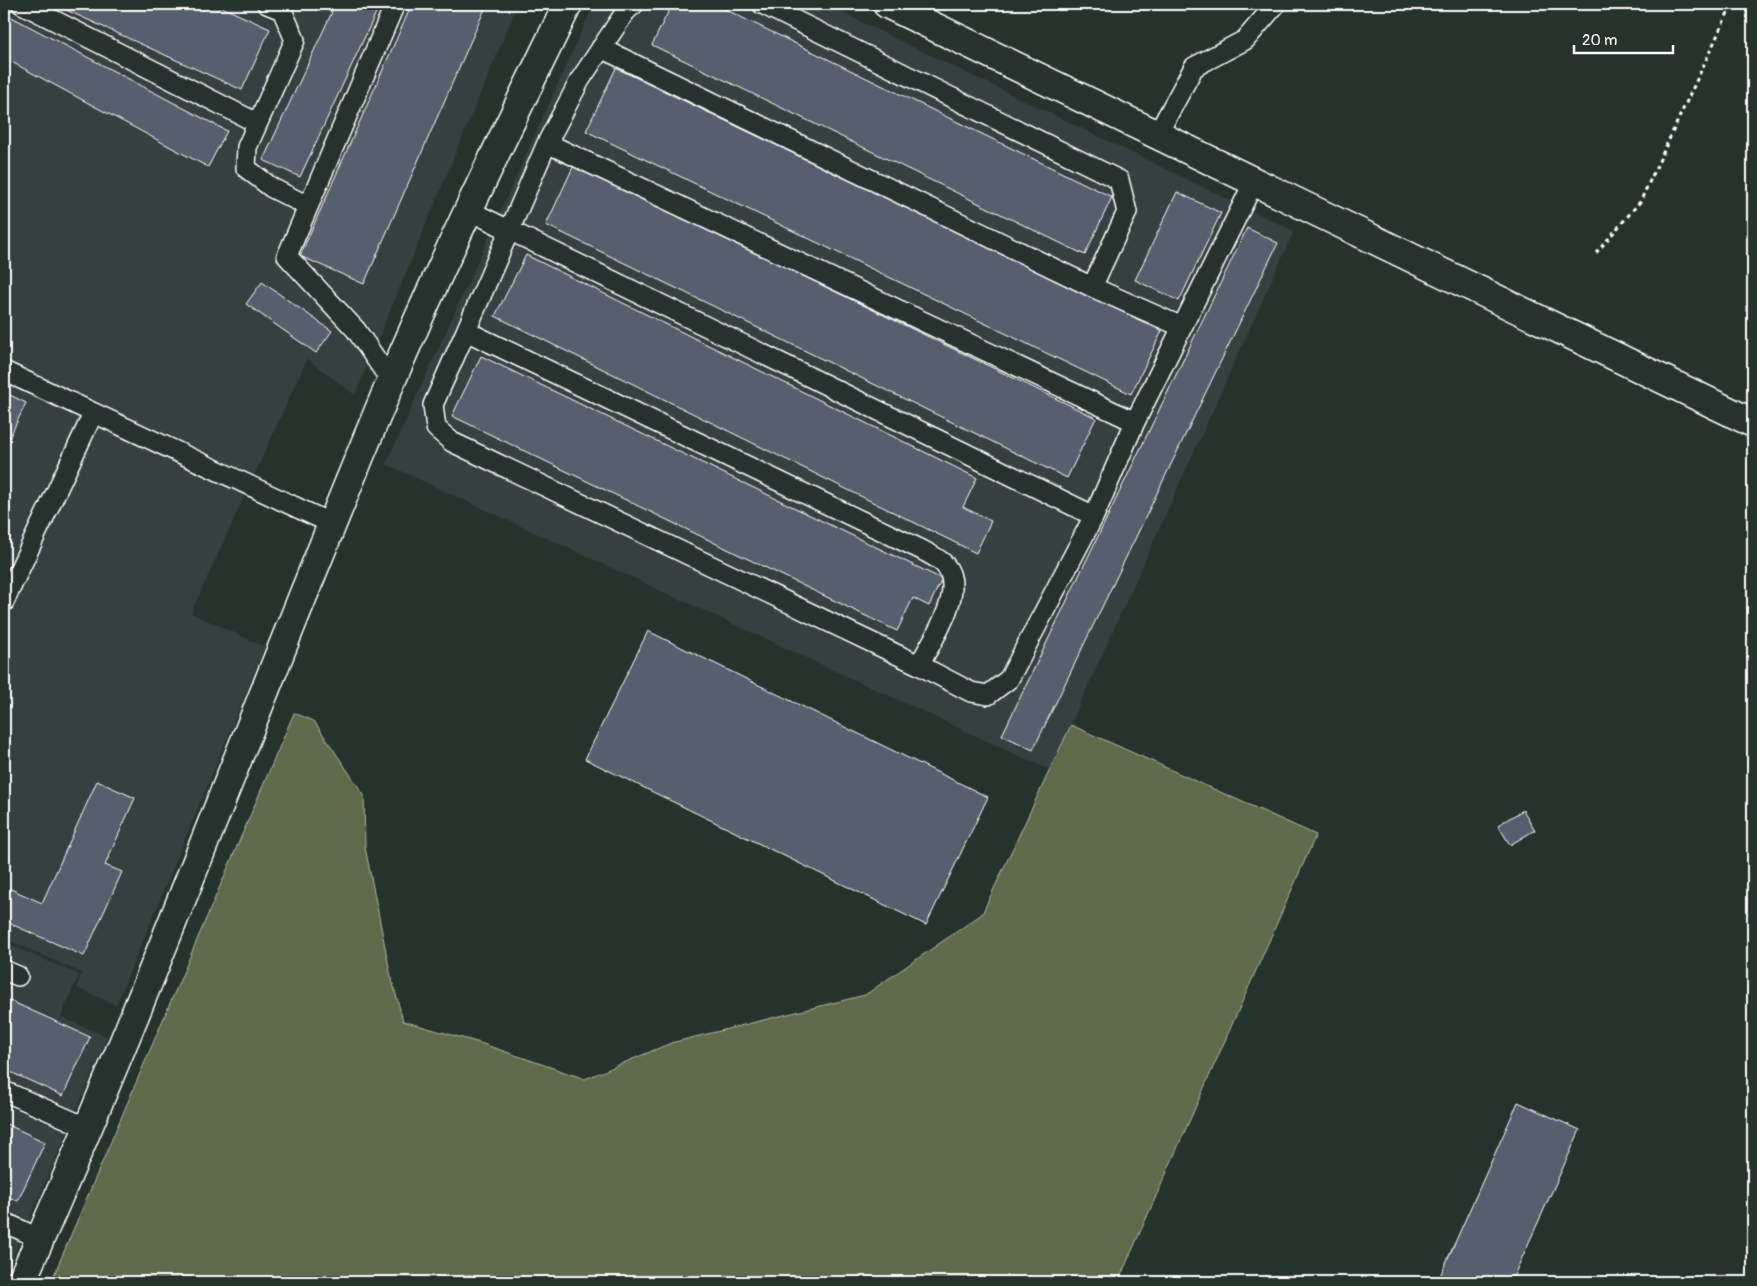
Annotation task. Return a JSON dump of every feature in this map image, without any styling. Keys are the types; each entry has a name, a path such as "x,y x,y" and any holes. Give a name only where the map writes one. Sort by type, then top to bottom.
{"street":[{"path":"21,1282 88,1128 391,381 468,210 568,4"},
{"path":"887,4 1753,422"}],"lane":[{"path":"22,4 257,123"},
{"path":"267,4 282,10 295,40 247,147 246,168 272,188 308,206"},
{"path":"391,381 356,330 287,256 395,4"},
{"path":"634,4 626,11 580,80 547,143 433,405 436,428 452,442 919,665 971,692 988,695 1010,679 1094,516 1135,422 1254,182"},
{"path":"762,4 1119,180 1127,212 1114,245 1092,287"},
{"path":"1157,135 1194,67 1245,40 1276,4"},
{"path":"601,48 1092,287 1182,327"},
{"path":"547,143 1135,422"},
{"path":"468,210 1094,516"},
{"path":"466,331 922,550 945,565 953,586 949,605 941,625 919,665"},
{"path":"4,371 332,524"},
{"path":"4,602 93,414"},
{"path":"4,1091 88,1128"},
{"path":"4,1222 40,1239"}],"path":[{"path":"1596,253 1640,202 1732,4"}],"shaded area":[{"path":"4,4 518,4 355,395 307,359 191,613 265,647 116,1005 77,988 82,973 4,938"},
{"path":"594,4 824,4 1294,231 1050,770 386,464"},
{"path":"4,942 79,975 61,1017 108,1037 4,1278"}],"green space":[{"path":"294,713 314,721 364,795 365,847 390,972 403,1021 480,1043 585,1079 671,1043 865,995 982,914 1071,725 1316,835 1118,1282 51,1282"}],"building":[{"path":"53,4 215,4 270,29 242,90"},
{"path":"314,4 380,4 300,177 263,160 332,12"},
{"path":"412,4 487,4 364,284 300,256"},
{"path":"672,4 714,4 1112,197 1085,255 652,45"},
{"path":"4,13 227,131 208,167 4,58"},
{"path":"616,68 1162,331 1131,394 586,131"},
{"path":"574,165 1096,418 1067,478 546,225"},
{"path":"1177,192 1221,213 1179,301 1135,280"},
{"path":"1247,228 1278,243 1033,750 1002,735"},
{"path":"526,255 977,478 963,507 991,521 976,553 495,316"},
{"path":"262,282 332,331 316,353 246,304"},
{"path":"481,356 942,579 929,606 913,598 897,631 452,416"},
{"path":"4,392 26,403 4,449"},
{"path":"648,631 988,797 926,925 585,759"},
{"path":"97,781 135,798 105,865 122,872 84,956 4,921 4,886 42,903"},
{"path":"1523,810 1535,830 1510,845 1498,825"},
{"path":"4,998 90,1037 63,1096 4,1069"},
{"path":"1518,1102 1580,1130 1511,1282 1455,1282 1440,1276"},
{"path":"4,1123 45,1142 18,1201 4,1195"}]}
